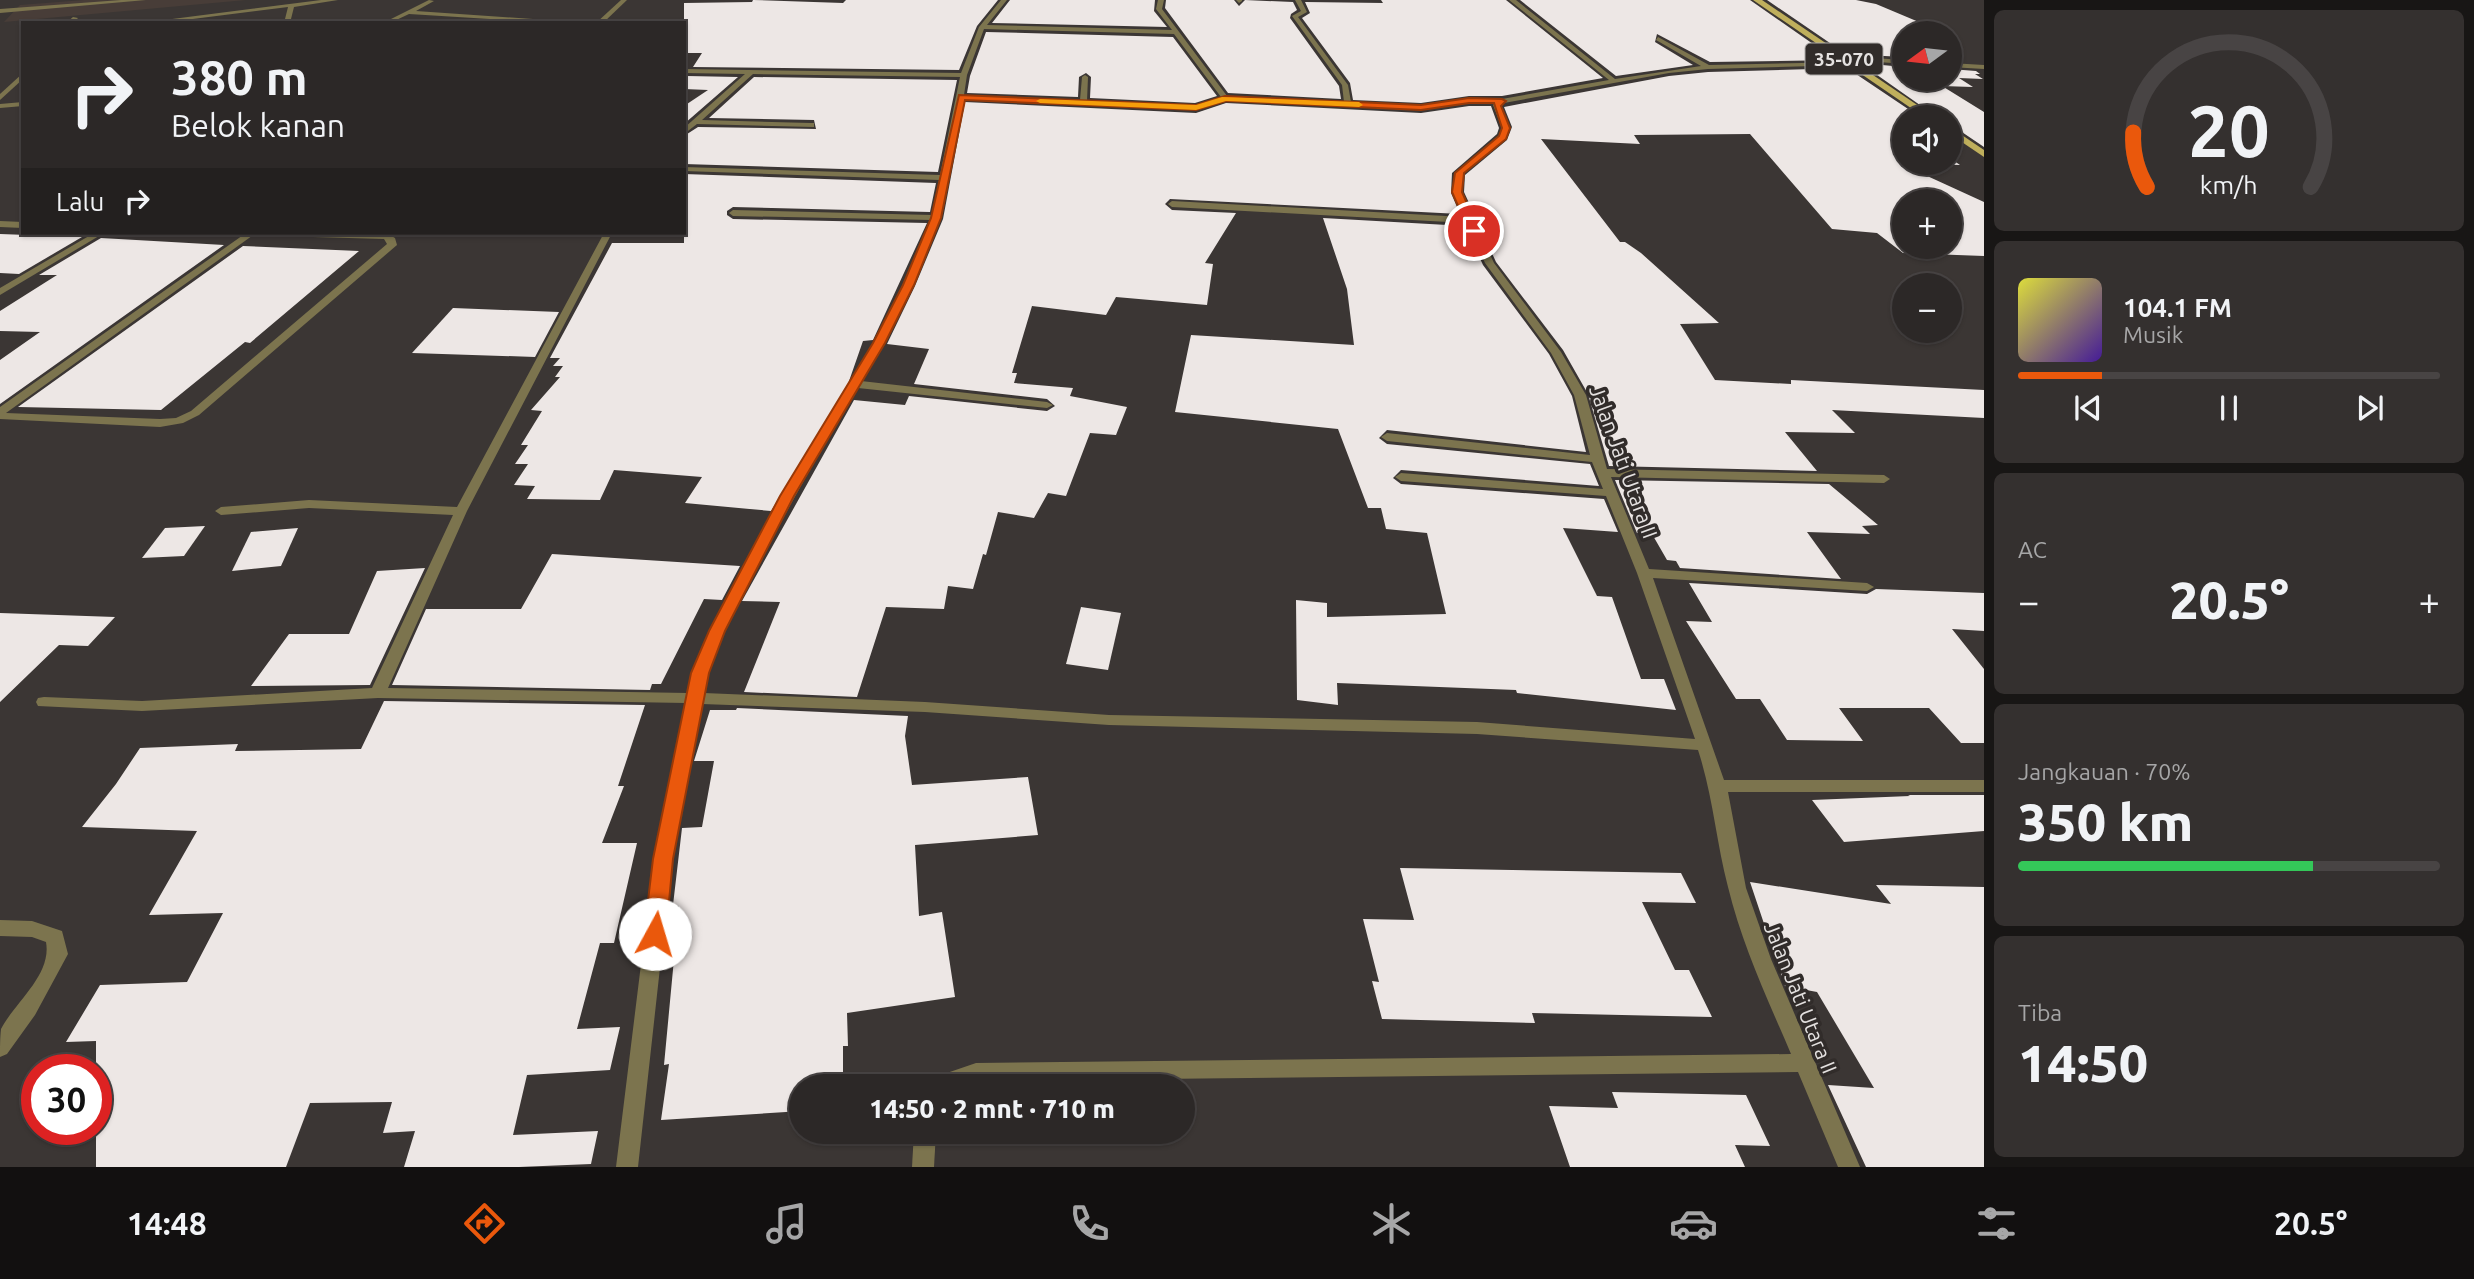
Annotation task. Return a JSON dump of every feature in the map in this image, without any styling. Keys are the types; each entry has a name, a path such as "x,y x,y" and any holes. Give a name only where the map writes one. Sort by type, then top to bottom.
{"main road":[{"name":"35-070","path":"1757,0 1912,105"},
{"path":"1962,138 1984,154"}],"street":[{"path":"1,11 16,0"},
{"path":"1,11 143,0"},
{"path":"182,21 335,0"},
{"path":"601,21 624,0"},
{"path":"626,1167 663,859 700,673 717,631 787,496 854,384 908,285 936,218 964,75 982,27 1004,0"},
{"path":"1161,0 1159,9 1225,98"},
{"path":"1298,0 1304,12 1295,16 1345,85 1348,104"},
{"path":"1512,0 1613,80"},
{"path":"390,21 431,1"},
{"path":"287,21 291,6"},
{"path":"410,12 552,21"},
{"path":"475,21 482,17"},
{"path":"982,27 1177,32"},
{"path":"1658,39 1708,67"},
{"path":"961,97 1196,108 1225,98 1421,107 1469,101 1502,101 1613,80 1708,67 1892,62"},
{"path":"1962,66 1984,67"},
{"path":"686,71 964,75"},
{"path":"686,130 750,73"},
{"path":"0,98 21,77"},
{"path":"1083,103 1085,77"},
{"path":"8,92 21,90"},
{"name":"Jalan Jati Utara II","path":"1502,101 1497,105 1506,128 1503,137 1459,173 1457,192 1490,263 1556,352 1580,395 1597,459 1644,573 1705,745 1718,786 1737,888 1761,958 1849,1167"},
{"path":"0,106 21,104"},
{"path":"695,122 811,125"},
{"path":"686,169 944,178"},
{"path":"1172,204 1468,220"},
{"path":"733,213 936,218"},
{"path":"0,224 21,225"},
{"path":"0,292 97,235"},
{"path":"0,414 249,235"},
{"path":"0,414 160,424 179,421 195,413 392,245 392,240 386,236 350,235"},
{"path":"378,693 461,511 607,235"},
{"path":"854,384 1047,405"},
{"path":"1387,437 1597,459"},
{"path":"1603,473 1884,479"},
{"path":"1401,477 1611,493"},
{"path":"221,511 309,504 461,511"},
{"path":"1644,573 1867,587"},
{"path":"44,702 142,706 378,693 694,698 925,707 1109,720 1477,728 1705,745"},
{"path":"1718,786 1984,786"},
{"path":"0,928 32,929 55,937 58,954 28,1009 0,1048"},
{"path":"970,1074 1805,1063"},
{"path":"923,1167 925,1144"}],"shaded area":[{"path":"84,0 246,0 4,22 20,5"}],"building":[{"path":"998,0 977,26 959,70 693,67 702,53 686,53 684,3"},
{"path":"1010,0 1155,0 1154,11 1167,27 992,23"},
{"path":"1166,0 1234,0 1239,6 1245,0 1293,2 1297,10 1290,18 1339,86 1341,99 1228,93 1165,8"},
{"path":"1381,0 1506,0 1603,78 1502,96 1469,96 1421,103 1353,100 1350,83 1302,18 1310,13 1305,2 1383,3"},
{"path":"1520,0 1750,0 1836,60 1710,62 1657,34 1655,42 1693,65 1616,76"},
{"path":"1767,0 1856,0 1876,4 1916,21 1892,21 1892,56 1846,54"},
{"path":"986,32 1173,37 1217,96 1195,103 1090,98 1091,77 1086,73 1079,77 1078,97 967,93 970,76"},
{"path":"1860,63 1892,66 1892,85"},
{"path":"1847,68 1902,105 1892,105 1892,175 1925,175 1956,189 1892,189 1892,245 1877,233 1832,229 1750,134 1634,135 1640,144 1541,139 1620,242 1625,242 1641,253 1719,323 1680,324 1715,380 1791,384 1791,380 1984,390 1984,418 1832,410 1855,433 1785,432 1817,471 1609,466 1588,394 1563,350 1496,262 1464,192 1465,175 1507,140 1512,127 1504,107 1669,76 1708,72"},
{"path":"1962,70 1976,71 1980,74 1975,74 1983,79 1962,78"},
{"path":"687,76 738,77 686,122 686,105 708,90 686,89"},
{"path":"754,77 957,80 938,172 686,164 686,135 698,127 816,129 814,120 709,118"},
{"path":"1962,80 1973,87 1962,87"},
{"path":"1900,91 1950,91 1984,112 1984,147 1962,132 1962,105 1920,105"},
{"path":"965,102 1196,113 1226,103 1421,113 1469,106 1491,106 1499,128 1497,134 1452,173 1451,193 1460,214 1170,199 1165,204 1172,210 1236,213 1205,263 1213,264 1207,305 1116,297 1106,315 1032,306 1012,373 1017,373 1014,383 1073,388 1070,396 1127,407 1116,435 1090,433 1066,496 1048,493 1034,518 998,512 973,589 948,586 944,609 886,607 857,697 744,692 780,602 742,601 854,400 905,405 909,396 1047,411 1055,406 1047,399 914,384 929,349 887,344 943,219"},
{"path":"686,174 936,183 930,212 733,207 727,211 727,215 733,219 927,223 873,340 863,341 848,384 771,511 685,503 702,477 614,470 600,500 527,499 535,486 514,485 528,464 515,464 528,445 521,445 542,411 531,410 560,377 555,377 563,366 553,366 560,358 550,358 612,243 684,243"},
{"path":"1962,192 1984,202 1984,256 1962,255"},
{"path":"1323,218 1465,226 1483,265 1549,354 1572,396 1586,452 1387,430 1379,438 1387,444 1590,464 1599,486 1401,470 1393,478 1401,484 1604,499 1618,532 1563,528 1597,596 1612,597 1641,679 1664,679 1676,710 1517,693 1516,690 1337,683 1338,705 1297,700 1296,600 1327,603 1327,617 1446,614 1427,533 1386,529 1381,508 1368,508 1338,429 1175,412 1191,335 1354,345 1347,289"},
{"path":"0,234 82,237 19,274 0,273"},
{"path":"101,238 224,245 0,404 0,360 40,332 0,331 0,311 57,275 39,275"},
{"path":"243,246 359,251 250,343 245,342 161,410 18,407"},
{"path":"453,308 559,312 535,357 412,353"},
{"path":"1615,480 1829,484 1878,525 1862,526 1870,534 1807,532 1841,579 1680,568 1676,561 1667,560 1652,534 1637,533"},
{"path":"205,526 184,556 142,558 165,528"},
{"path":"298,528 281,566 232,571 251,532"},
{"path":"552,554 740,566 722,600 704,599 661,684 652,684 650,690 392,685 426,609 521,609"},
{"path":"425,568 370,685 251,686 289,634 349,634 377,571"},
{"path":"1689,583 1867,594 1876,589 1984,593 1984,631 1952,629 1984,669 1984,743 1961,743 1929,708 1839,708 1863,741 1787,740 1760,699 1736,699 1686,621 1712,622"},
{"path":"1081,607 1121,613 1108,670 1066,664"},
{"path":"0,613 115,617 88,646 59,645 0,702"},
{"path":"384,701 645,705 618,786 624,786 602,843 637,843 614,943 600,943 577,1029 620,1027 610,1070 527,1075 513,1135 598,1131 591,1164 404,1167 415,1131 383,1133 392,1102 310,1103 286,1167 96,1167 96,1145 112,1145 112,1054 96,1054 96,1041 66,1042 100,985 187,982 223,913 149,915 197,831 82,827 140,748 238,744 235,751 361,749"},
{"path":"710,710 908,716 905,736 912,785 1028,777 1038,835 915,845 919,916 942,912 955,997 847,1013 848,1046 843,1046 843,1074 789,1074 789,1112 661,1120 669,1064 664,1065 679,906 673,905 682,828 702,827 714,761 694,761"},
{"path":"1908,795 1984,795 1984,831 1844,842 1812,800 1910,796"},
{"path":"1400,868 1681,873 1696,903 1642,902 1675,970 1689,970 1712,1017 1532,1013 1535,1023 1382,1019 1372,981 1379,982 1363,919 1414,920"},
{"path":"1750,882 1891,904 1876,885 1984,887 1984,1167 1866,1167 1828,1085 1874,1088 1817,992 1785,986"},
{"path":"1612,1092 1746,1095 1770,1146 1735,1145 1745,1167 1570,1167 1549,1106 1618,1108"}],"slow traffic":[{"path":"1040,101 1196,108 1225,98 1359,105"}],"route":[{"path":"655,934 663,859 700,673 717,631 787,496 879,343 908,285 936,218 961,97 1196,108 1225,98 1421,107 1480,100 1502,101 1497,105 1506,128 1503,137 1459,173 1457,192 1474,231"}]}
